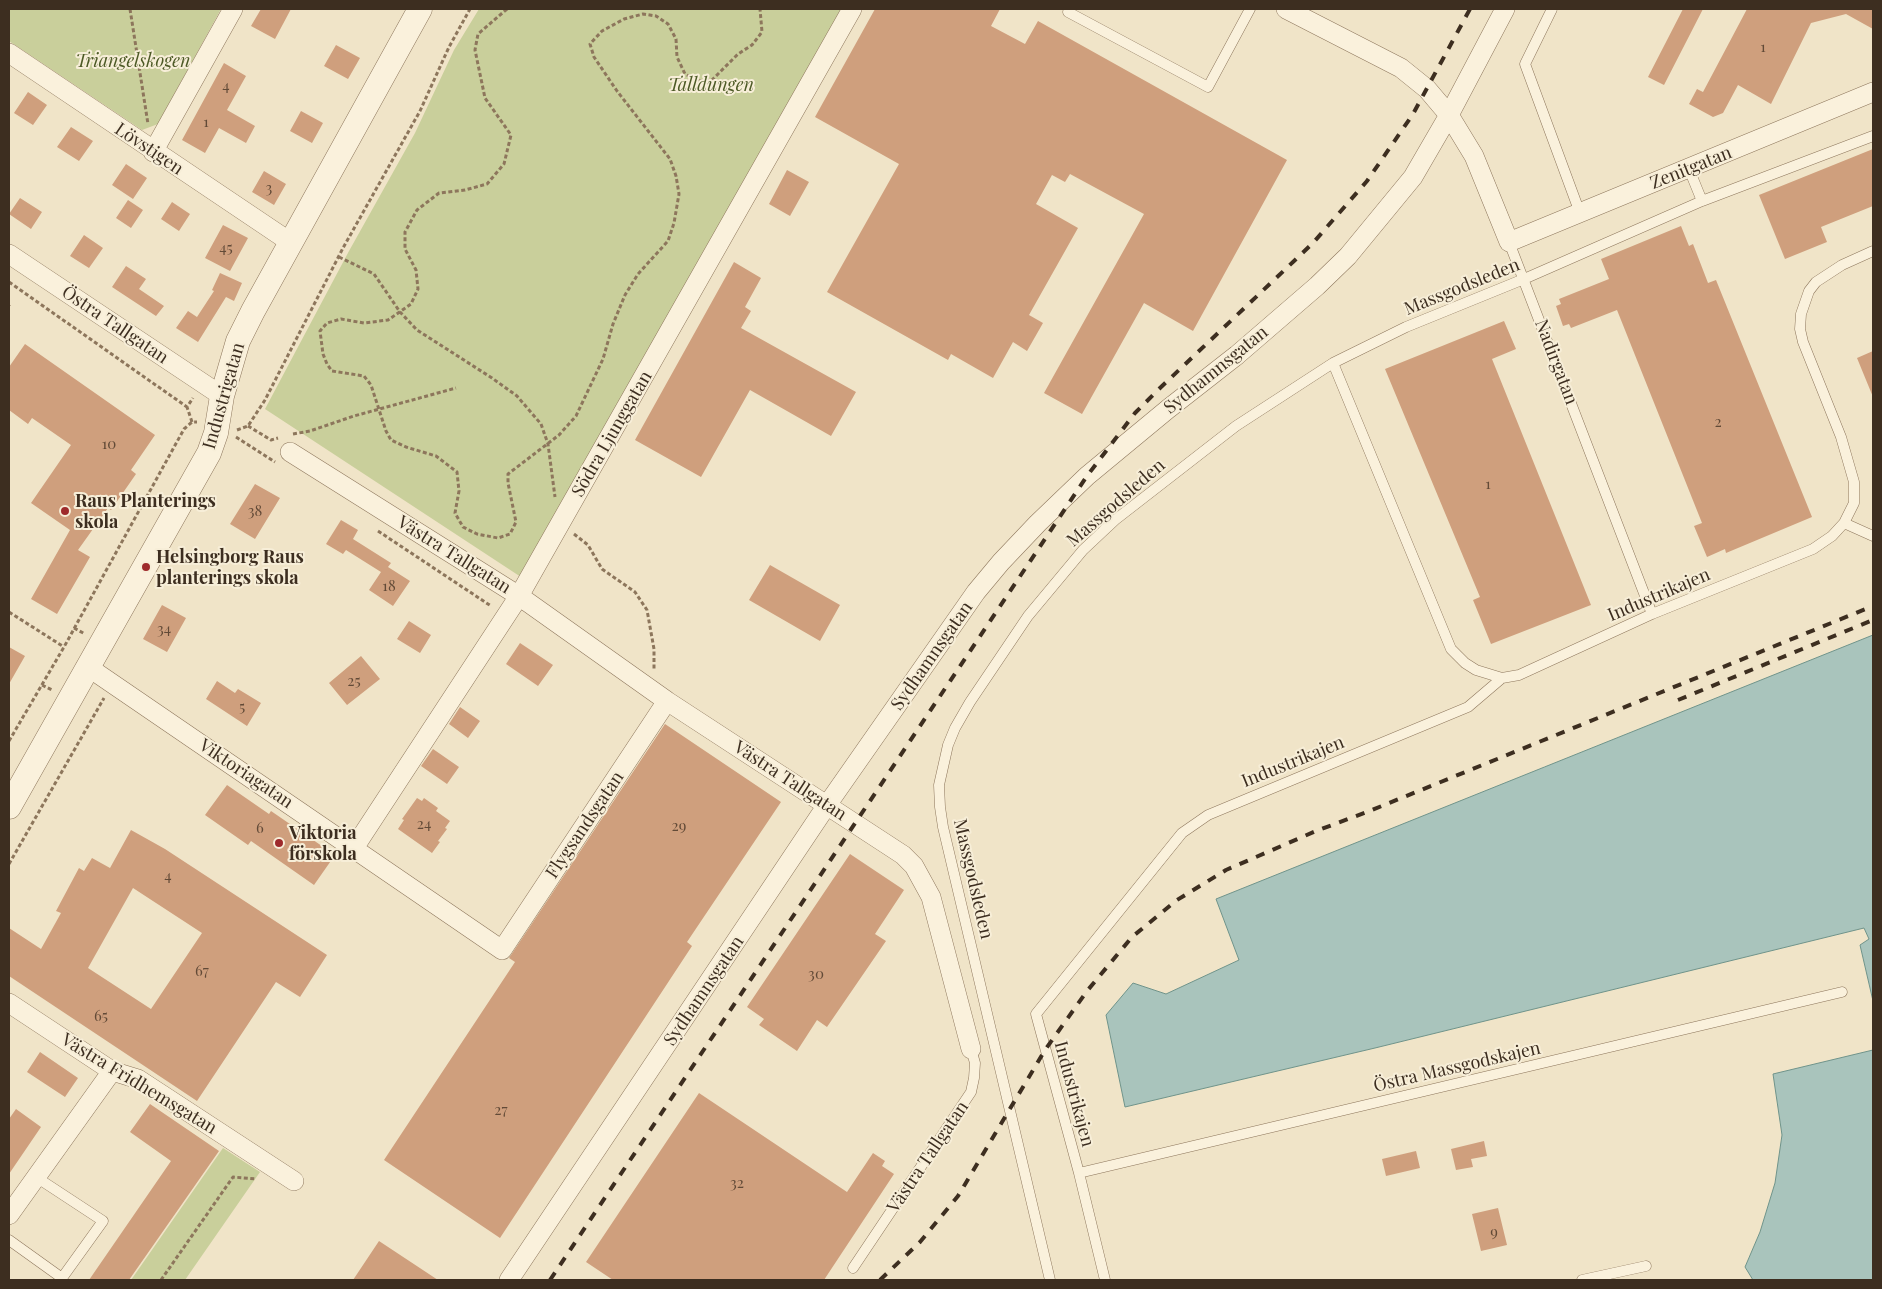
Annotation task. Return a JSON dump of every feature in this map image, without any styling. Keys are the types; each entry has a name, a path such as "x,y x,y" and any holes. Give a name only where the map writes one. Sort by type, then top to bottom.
{"street":[{"path":"153,152 232,9"},
{"name":"Industrigatan","path":"9,808 209,452 217,426 222,396 238,341 290,242 420,9"},
{"name":"Södra Ljunggatan","path":"354,848 519,596 852,9"},
{"name":"Nadirgatan","path":"1286,9 1402,68 1428,89 1449,115 1474,156 1510,242"},
{"name":"Sydhamnsgatan","path":"509,1280 827,805 976,592 1000,562 1087,476 1168,409 1237,356 1317,286 1348,256 1413,177 1449,115 1505,9"},
{"name":"Lövstigen","path":"9,54 290,242"},
{"name":"Zenitgatan","path":"1510,242 1873,92"},
{"name":"Östra Tallgatan","path":"9,254 222,396"},
{"name":"Västra Tallgatan","path":"286,442 519,596 661,696 903,855 922,877 931,897 971,1049"},
{"name":"Viktoriagatan","path":"88,667 502,950"},
{"name":"Flygsandsgatan","path":"502,950 661,696"},
{"name":"Västra Fridhemsgatan","path":"9,1003 112,1071 138,1079 294,1181"},
{"path":"9,1216 112,1071"}],"lane":[{"path":"1070,9 1068,12 1208,87 1250,9"},
{"path":"1552,9 1525,64 1580,213"},
{"name":"Massgodsleden","path":"1050,1280 940,807 939,785 948,745 970,702 1000,656 1045,594 1083,550 1115,520 1228,431 1333,363 1406,326 1524,279 1702,201 1873,136"},
{"path":"1689,169 1702,201"},
{"name":"Nadirgatan","path":"1510,242 1652,614"},
{"path":"1873,252 1842,264 1816,282 1809,291 1801,314 1800,329 1802,342 1840,437 1854,482 1854,503 1844,523 1873,536"},
{"path":"1333,363 1450,649 1476,670 1502,678"},
{"name":"Industrikajen","path":"1105,1280 1079,1173 1036,1014 1182,833 1208,815 1468,707 1502,678 1518,675 1652,614 1813,549 1832,536 1844,523"},
{"name":"Östra Massgodskajen","path":"1079,1173 1842,992"},
{"name":"Västra Tallgatan","path":"854,1268 971,1092 974,1078 974,1062 971,1049"},
{"path":"9,1240 62,1278 103,1221 36,1176"},
{"path":"1582,1280 1646,1266"}],"path":[{"path":"130,9 153,152"},
{"path":"9,741 64,647 184,429 192,422 235,431 248,426 265,400 338,257 420,111 449,47 470,9"},
{"path":"507,9 478,34 475,50 485,98 511,135 504,164 487,184 465,190 439,193 417,210 405,232 405,249 416,270 418,289 411,304 388,320 364,323 341,319 327,323 320,331 327,364 332,371 364,376 372,385 379,410 391,440 406,447 436,456 457,472 459,491 455,513 463,527 477,534 498,538 510,534 516,522 508,474 559,435 576,416 603,359 613,324 625,295 638,274 668,241 674,223 679,194 676,176 670,159 594,58 590,44 602,31 624,19 643,14 656,16 668,24 676,39 677,56 685,74 698,81 712,80 732,59 752,45 762,32 760,9"},
{"path":"338,257 374,274 400,312 417,330 517,396 541,424 548,444 553,489 561,523 588,544 602,568 635,592 647,610 661,696"},
{"path":"9,282 188,407"},
{"path":"248,426 271,440 286,442 310,431 354,416 456,388"},
{"path":"9,612 64,647"},
{"path":"9,864 112,684"},
{"path":"42,685 52,690"},
{"path":"161,1280 234,1177 259,1179"}],"green space":[{"name":"Triangelskogen","path":"9,9 221,9 158,124 142,130 9,41"},
{"name":"Talldungen","path":"479,9 841,9 524,579 265,409 349,251 415,133 454,50"},
{"path":"223,1148 260,1172 185,1280 131,1280"}],"water":[{"path":"1873,635 1873,1001 1860,945 1869,939 1864,928 1375,1048 1125,1107 1106,1015 1133,983 1166,994 1239,960 1216,899"},
{"path":"1873,1050 1873,1280 1753,1280 1745,1267 1760,1232 1775,1183 1782,1135 1773,1074"}],"building":[{"path":"261,9 291,9 275,39 251,26"},
{"path":"875,9 1000,9 991,26 1025,44 1038,21 1287,160 1193,331 1144,303 1082,414 1044,393 1144,214 1070,174 1065,182 1052,175 1036,204 1078,228 1029,315 1043,323 1027,351 1013,342 993,378 951,354 948,360 827,292 899,164 815,117"},
{"path":"1683,9 1703,9 1664,85 1648,77"},
{"path":"1747,9 1873,9 1873,29 1846,14 1811,23 1771,104 1738,85 1723,113 1713,117 1689,104 1697,89 1703,92"},
{"path":"336,45 360,58 348,79 324,66"},
{"path":"224,63 246,76 227,110 255,126 246,143 219,128 205,153 182,140"},
{"path":"28,92 47,105 33,125 14,113"},
{"path":"301,111 323,123 312,143 290,131"},
{"path":"71,127 93,141 79,161 57,147"},
{"path":"1873,149 1873,206 1821,227 1827,242 1785,259 1759,195"},
{"path":"126,164 147,178 133,199 112,185"},
{"path":"787,170 809,182 790,216 769,204"},
{"path":"264,171 286,184 274,205 252,192"},
{"path":"20,198 42,212 31,229 9,214"},
{"path":"128,200 143,210 131,228 116,218"},
{"path":"172,202 190,214 179,231 161,219"},
{"path":"223,225 248,238 230,271 205,258"},
{"path":"1681,226 1689,246 1693,244 1708,283 1716,280 1812,517 1726,553 1725,549 1707,557 1694,526 1702,523 1617,310 1571,328 1569,324 1563,326 1556,306 1561,304 1559,299 1609,279 1601,259"},
{"path":"84,235 103,248 89,268 70,256"},
{"path":"734,262 761,278 745,307 751,311 741,328 856,392 831,436 750,390 701,477 635,440"},
{"path":"126,266 146,279 139,289 164,306 156,316 112,287"},
{"path":"220,273 242,283 234,301 226,297 198,342 176,328 188,311 197,317 214,291 212,290"},
{"path":"1504,321 1516,349 1492,359 1591,605 1491,644 1473,600 1480,597 1385,369"},
{"path":"25,344 155,435 131,470 136,474 111,510 108,508 78,550 90,557 57,614 31,599 70,530 31,503 71,445 32,418 28,424 9,410 9,367"},
{"path":"1873,351 1873,397 1857,358"},
{"path":"255,484 280,498 255,539 230,524"},
{"path":"341,520 358,530 353,539 391,563 388,567 410,581 393,606 369,590 381,572 346,550 343,554 326,544"},
{"path":"770,565 840,605 820,641 749,600"},
{"path":"162,605 186,618 167,652 143,639"},
{"path":"409,621 431,635 420,653 397,639"},
{"path":"520,643 553,665 538,686 506,664"},
{"path":"9,647 25,656 9,684"},
{"path":"361,656 380,679 347,705 329,683"},
{"path":"217,681 235,693 238,689 261,703 247,726 206,699"},
{"path":"460,707 480,721 468,738 449,724"},
{"path":"665,724 781,802 687,942 692,946 500,1238 384,1160 515,962 509,958"},
{"path":"433,749 459,767 447,784 421,766"},
{"path":"227,785 269,814 271,811 335,855 314,885 251,841 248,845 205,815"},
{"path":"417,798 422,801 424,798 438,808 436,811 450,821 445,828 447,829 438,841 440,842 432,853 398,829 404,820 402,819"},
{"path":"131,830 165,849 327,955 300,997 276,982 197,1101 9,976 9,928 41,949 61,913 56,911 79,868 84,871 92,858 110,868","holes":["133,888 202,933 151,1009 88,968"]},
{"path":"850,854 904,890 875,934 886,941 827,1027 817,1020 797,1051 759,1025 764,1019 747,1007"},
{"path":"40,1052 78,1078 65,1097 27,1072"},
{"path":"699,1093 847,1192 873,1153 885,1161 882,1166 894,1174 824,1280 613,1280 586,1262"},
{"path":"150,1104 219,1151 129,1280 89,1280 171,1161 130,1132"},
{"path":"16,1109 41,1127 9,1174 9,1119"},
{"path":"1484,1141 1487,1156 1471,1159 1473,1167 1456,1170 1451,1149"},
{"path":"1416,1151 1420,1168 1386,1176 1382,1159"},
{"path":"1498,1208 1507,1245 1481,1251 1472,1214"},
{"path":"379,1241 438,1280 353,1280"}],"railway":[{"path":"550,1280 1087,476 1135,413 1313,243 1367,181 1413,114 1470,9"},
{"path":"880,1280 920,1242 958,1196 1045,1050 1087,991 1132,937 1177,900 1226,870 1316,831 1873,606"},
{"path":"1678,700 1873,620"}],"place":[{"name":"Raus Planterings skola","path":"65,511"},
{"name":"Helsingborg Raus planterings skola","path":"146,567"},
{"name":"Viktoria förskola","path":"279,843"}]}
